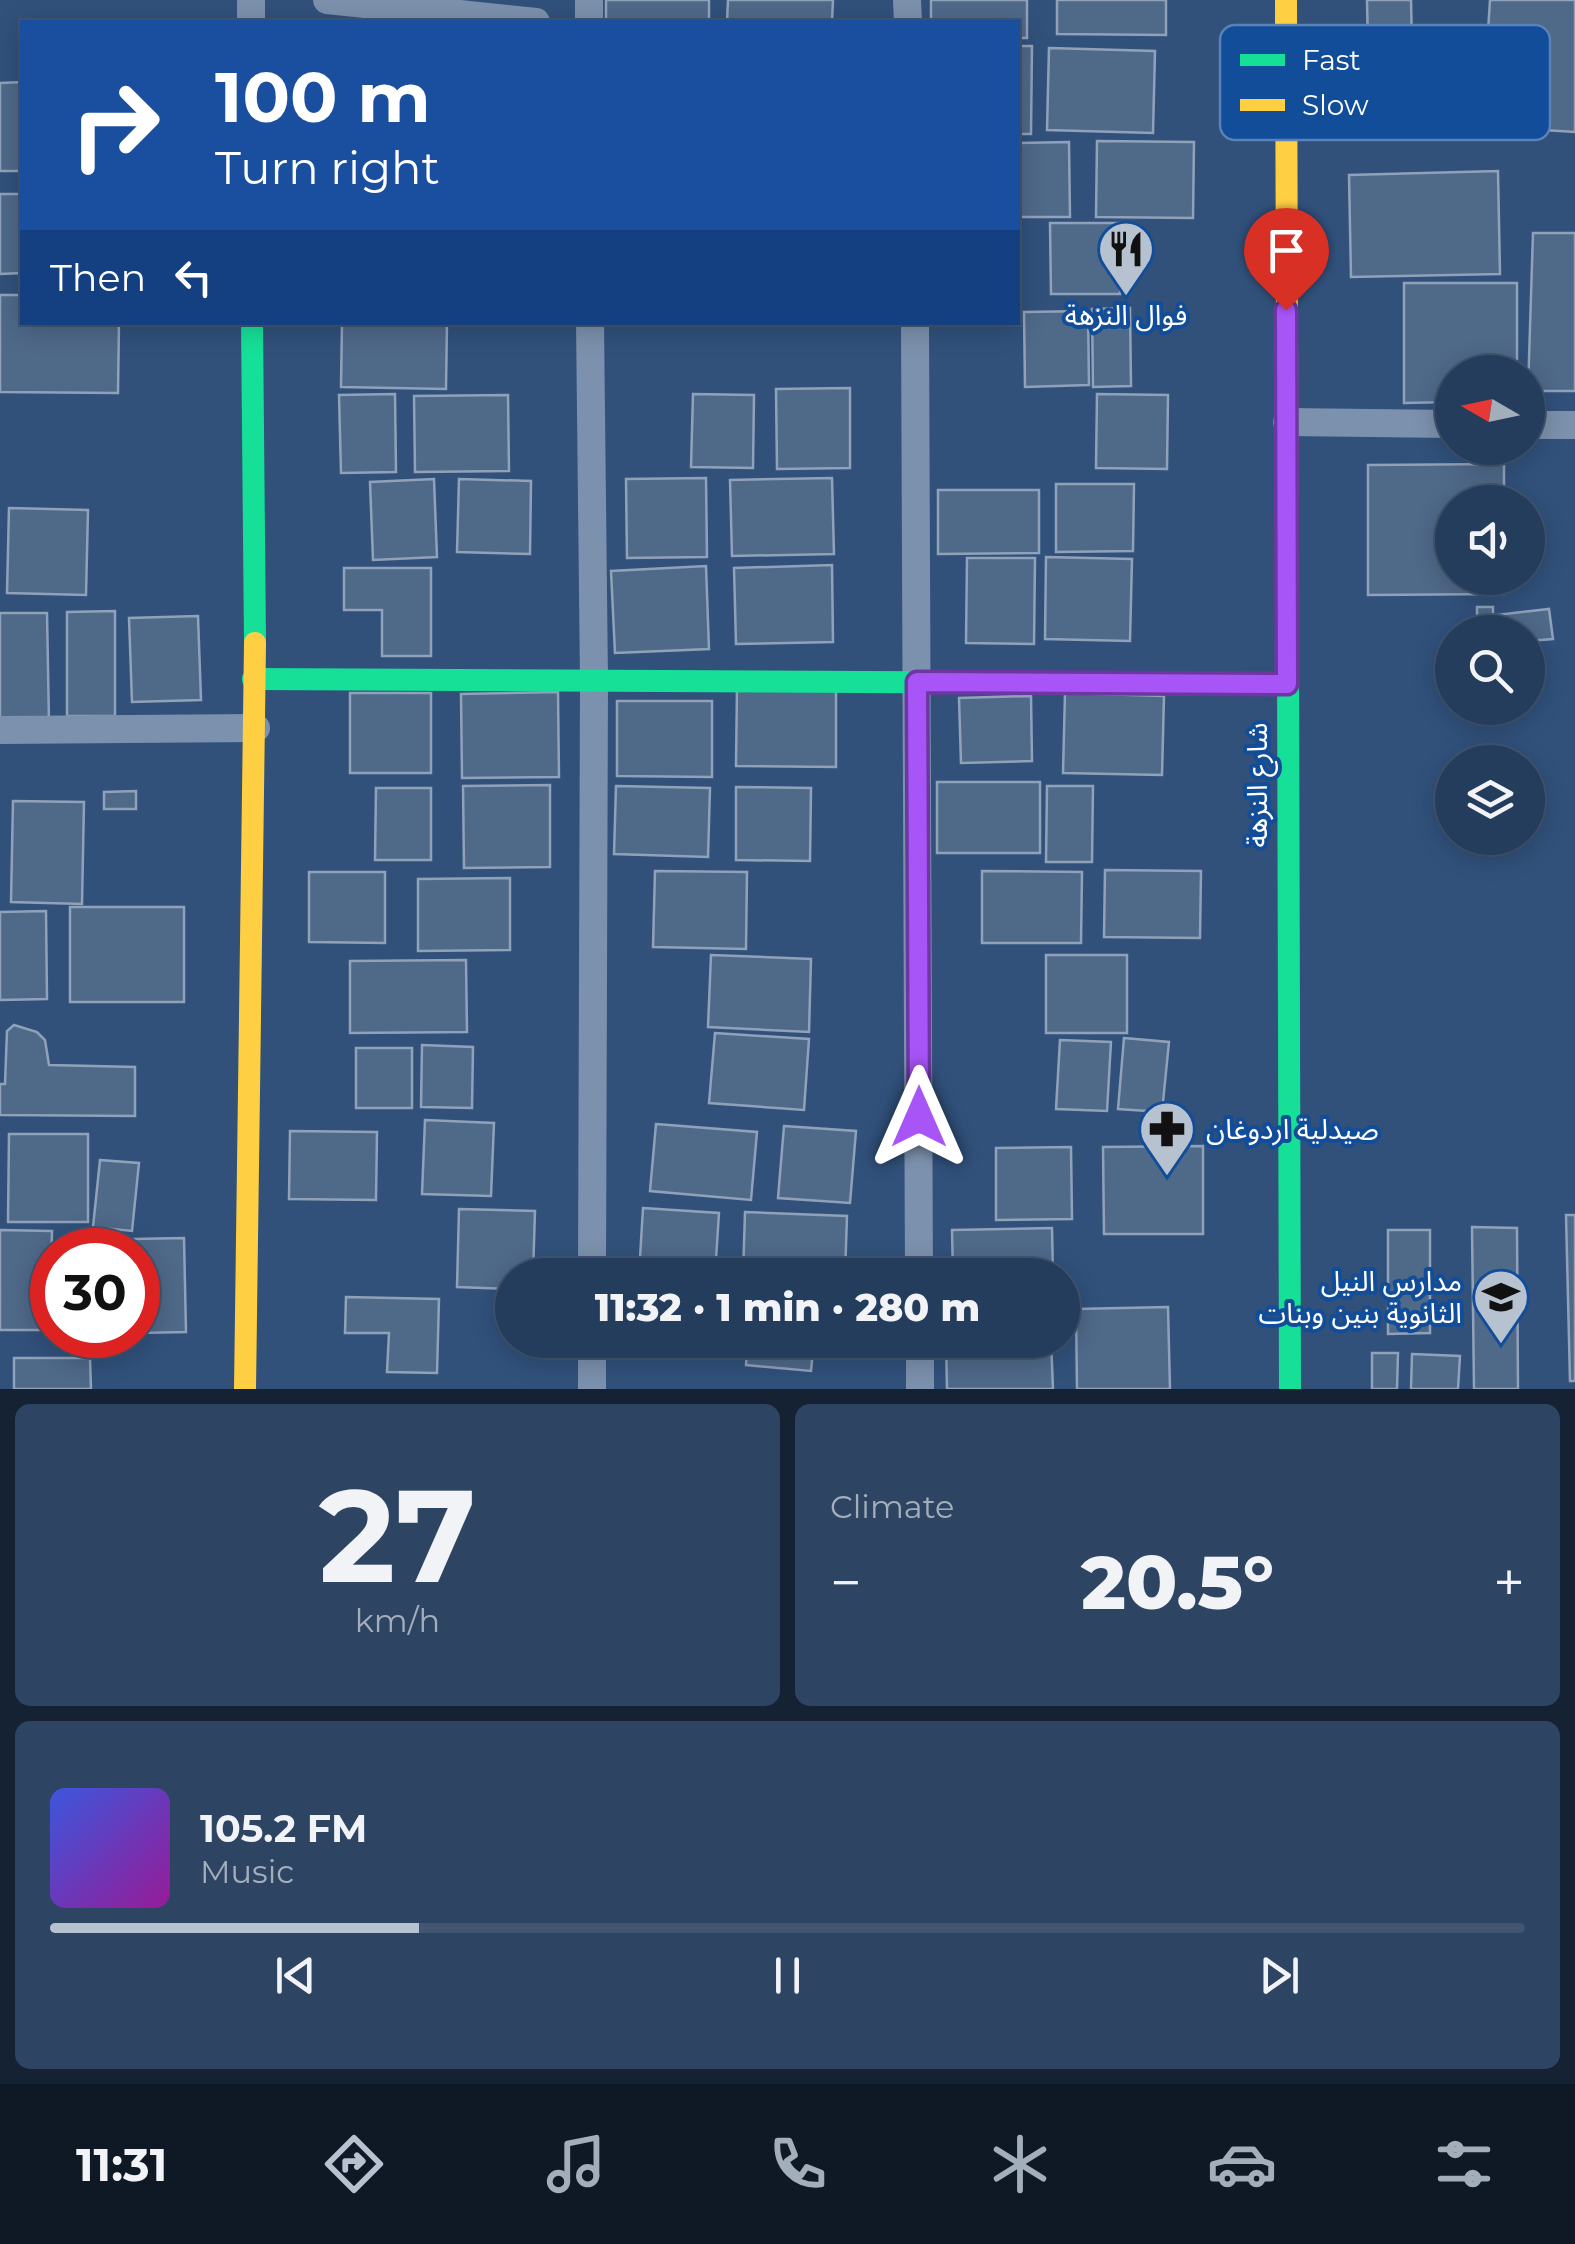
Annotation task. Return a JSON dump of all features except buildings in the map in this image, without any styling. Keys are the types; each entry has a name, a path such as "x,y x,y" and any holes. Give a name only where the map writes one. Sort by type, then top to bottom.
{"street":[{"path":"326,0 517,20"},
{"name":"شارع النزهة","path":"1286,0 1286,25"},
{"name":"شارع النزهة","path":"1286,140 1290,1389"},
{"path":"245,1389 256,728 252,325"},
{"path":"590,325 594,680 592,1258"},
{"path":"915,325 920,1258"},
{"path":"1287,422 1435,424"},
{"path":"1545,424 1575,425"},
{"path":"253,679 1287,684"},
{"path":"0,730 256,728"},
{"path":"592,1358 592,1389"},
{"path":"920,1358 920,1389"}],"traffic: fast":[{"path":"252,325 255,643"},
{"path":"1288,657 1290,1389"},
{"path":"253,679 1287,684"}],"traffic: slow":[{"path":"1286,0 1286,25"},
{"path":"1286,140 1288,657"},
{"path":"245,1389 255,643"}],"place":[{"name":"فوال النزهة","path":"1126,298"},
{"name":"صيدلية اردوغان","path":"1167,1178"},
{"name":"مدارس النيل الثانوية بنين وبنات","path":"1501,1346"}],"route":[{"path":"919,1117 917,682 1287,684 1286,310"}]}
